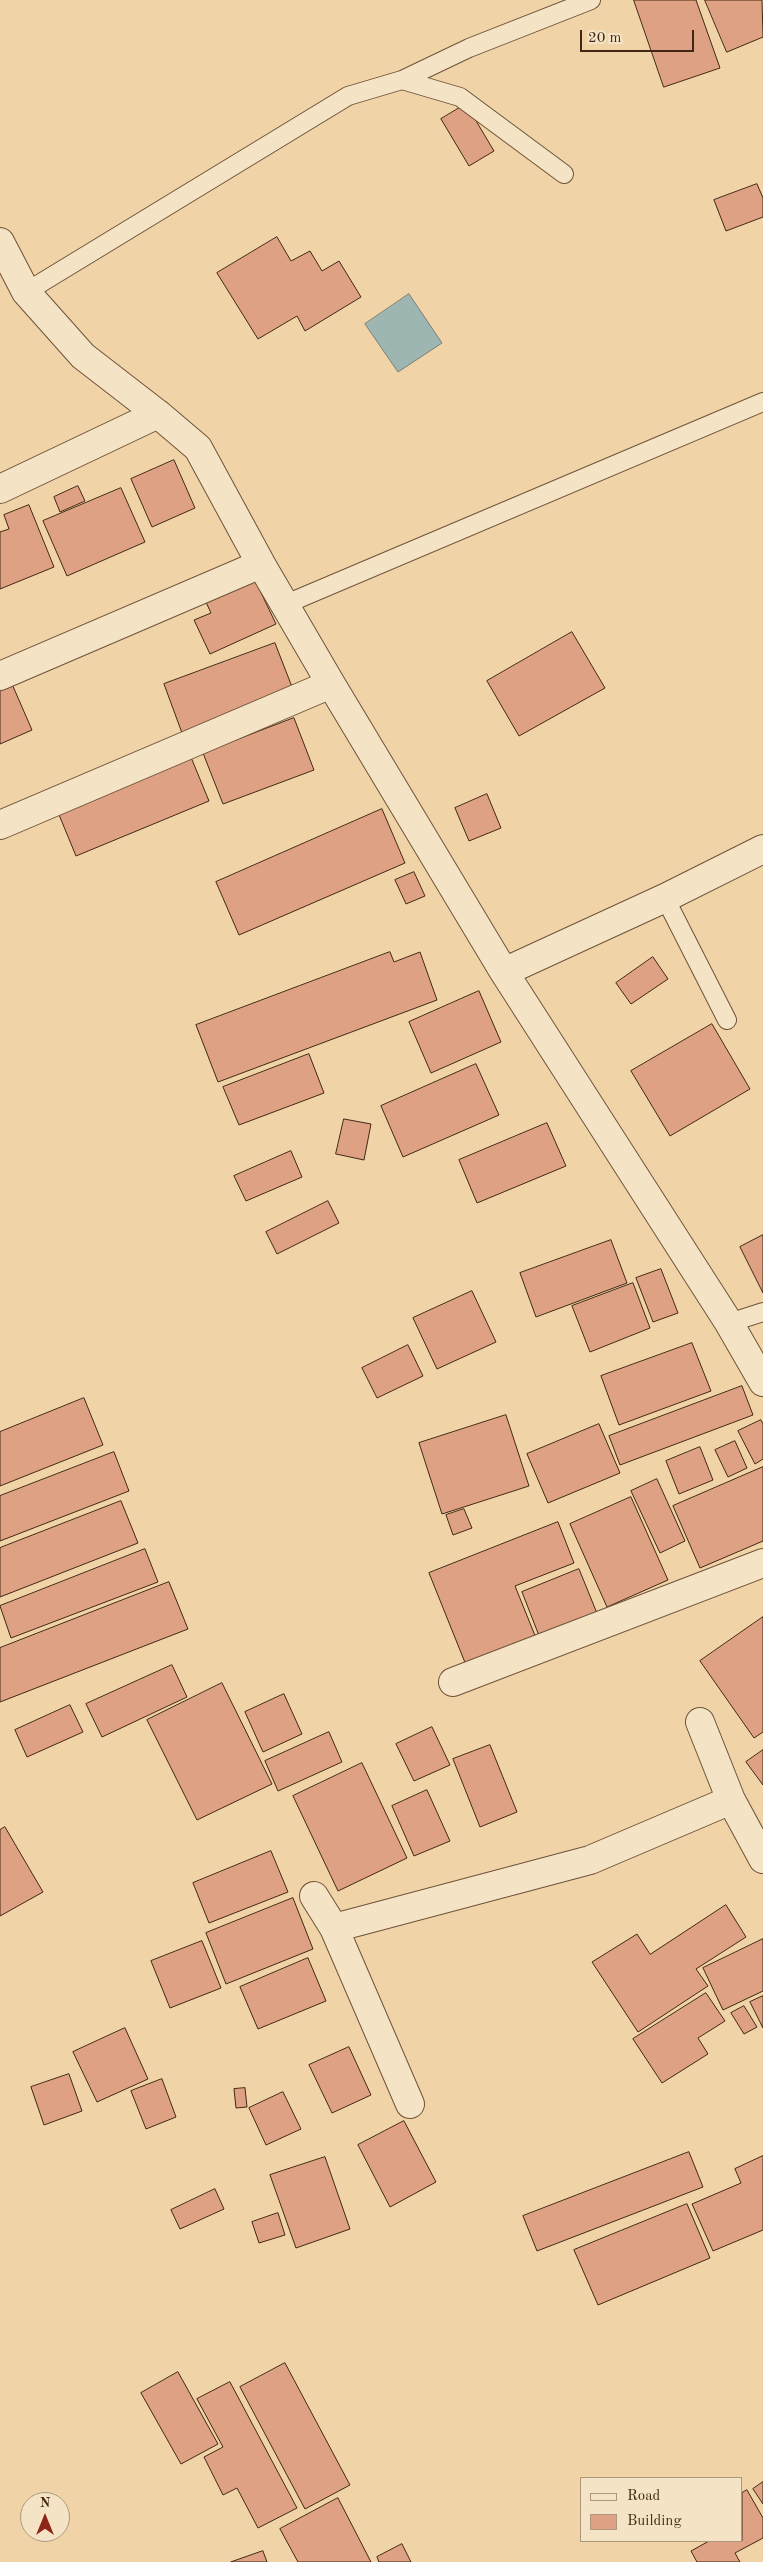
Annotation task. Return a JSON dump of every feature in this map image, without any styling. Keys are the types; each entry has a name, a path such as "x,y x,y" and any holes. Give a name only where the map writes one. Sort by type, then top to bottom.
{"street":[{"path":"0,242 26,292 83,356 158,414 198,448 261,564 331,684 504,972 729,1323 763,1382"},
{"path":"0,489 158,414"},
{"path":"0,676 261,564"},
{"path":"0,825 331,684"},
{"path":"504,972 665,898 763,850"},
{"path":"453,1682 763,1563"},
{"path":"700,1722 731,1800 763,1859"},
{"path":"334,1928 590,1860 731,1800"},
{"path":"314,1896 334,1928 410,2104"}],"lane":[{"path":"26,292 348,96 402,80 469,48 591,0"},
{"path":"402,80 468,101 564,174"},
{"path":"286,604 763,402"},
{"path":"665,898 726,1020"},
{"path":"729,1323 763,1312"}],"water":[{"path":"409,294 442,343 398,372 365,324"}],"building":[{"path":"634,0 696,0 720,68 664,87"},
{"path":"705,0 762,0 763,37 727,52"},
{"path":"466,104 494,151 469,166 441,119"},
{"path":"757,184 763,198 763,217 726,231 714,200"},
{"path":"277,237 291,261 310,251 322,271 339,261 361,297 305,331 297,316 258,339 217,273"},
{"path":"174,460 195,508 152,527 131,479"},
{"path":"78,486 85,501 60,512 54,497"},
{"path":"121,488 145,542 67,576 43,521"},
{"path":"29,505 54,567 0,589 0,532 9,529 4,515"},
{"path":"254,578 276,624 210,654 194,620 211,613 205,600"},
{"path":"572,632 605,688 519,736 487,681"},
{"path":"275,643 294,692 182,733 164,684"},
{"path":"12,684 32,730 0,744 0,690"},
{"path":"294,718 314,770 223,804 203,753"},
{"path":"188,750 209,801 76,856 55,805"},
{"path":"487,794 501,828 469,841 455,808"},
{"path":"382,809 405,863 239,935 216,882"},
{"path":"414,872 425,896 406,904 395,880"},
{"path":"390,952 394,962 420,952 437,1000 218,1082 196,1025"},
{"path":"653,957 668,979 631,1004 616,983"},
{"path":"479,991 501,1042 431,1073 409,1022"},
{"path":"712,1024 750,1089 670,1136 631,1071"},
{"path":"309,1054 324,1093 239,1125 223,1087"},
{"path":"476,1064 499,1115 403,1157 381,1106"},
{"path":"344,1119 371,1124 364,1160 336,1154"},
{"path":"547,1123 566,1166 477,1203 459,1160"},
{"path":"291,1151 302,1177 246,1201 234,1176"},
{"path":"328,1201 339,1223 277,1254 266,1232"},
{"path":"763,1235 763,1293 740,1247"},
{"path":"611,1240 627,1283 536,1317 520,1273"},
{"path":"661,1269 678,1313 653,1322 636,1278"},
{"path":"633,1283 650,1328 590,1352 572,1306"},
{"path":"472,1291 496,1342 437,1369 413,1318"},
{"path":"692,1343 711,1391 619,1425 601,1376"},
{"path":"408,1345 423,1376 377,1398 362,1368"},
{"path":"742,1386 753,1415 620,1465 609,1436"},
{"path":"84,1398 103,1445 0,1486 0,1432"},
{"path":"506,1415 529,1486 442,1514 419,1443"},
{"path":"761,1420 763,1424 763,1459 755,1464 738,1431"},
{"path":"599,1424 620,1473 548,1503 527,1454"},
{"path":"735,1441 747,1468 728,1477 715,1450"},
{"path":"700,1447 713,1480 679,1494 666,1461"},
{"path":"114,1452 129,1491 0,1541 0,1496"},
{"path":"763,1467 763,1541 700,1568 673,1506"},
{"path":"657,1479 685,1541 660,1553 631,1491"},
{"path":"631,1497 668,1580 607,1607 570,1524"},
{"path":"121,1501 138,1543 0,1597 0,1548"},
{"path":"464,1509 472,1528 453,1535 446,1515"},
{"path":"558,1522 574,1563 515,1586 538,1643 468,1670 429,1573"},
{"path":"145,1549 158,1582 11,1638 0,1606"},
{"path":"579,1569 603,1628 545,1651 522,1592"},
{"path":"169,1582 188,1629 0,1702 0,1648"},
{"path":"763,1617 763,1732 754,1738 700,1661"},
{"path":"172,1665 187,1697 102,1737 86,1704"},
{"path":"222,1683 272,1784 197,1820 147,1720"},
{"path":"284,1694 302,1734 263,1752 245,1712"},
{"path":"70,1705 83,1732 27,1757 15,1730"},
{"path":"432,1727 450,1765 414,1781 396,1744"},
{"path":"329,1732 342,1762 278,1791 265,1761"},
{"path":"490,1745 517,1812 480,1827 453,1759"},
{"path":"763,1750 763,1785 746,1762"},
{"path":"362,1763 407,1858 338,1891 293,1796"},
{"path":"427,1790 450,1841 414,1856 392,1806"},
{"path":"5,1827 43,1892 0,1916 0,1830"},
{"path":"271,1851 288,1892 209,1923 193,1883"},
{"path":"293,1898 313,1949 226,1984 206,1933"},
{"path":"726,1905 746,1937 696,1969 708,1986 638,2032 592,1962 637,1934 650,1954"},
{"path":"763,1939 763,1991 723,2010 703,1968"},
{"path":"202,1941 221,1988 170,2008 151,1961"},
{"path":"308,1958 326,2001 258,2029 240,1987"},
{"path":"706,1993 725,2021 698,2038 708,2054 662,2083 633,2039"},
{"path":"763,1996 763,2028 750,2002"},
{"path":"744,2006 757,2027 744,2034 731,2013"},
{"path":"125,2028 148,2079 97,2102 73,2052"},
{"path":"349,2047 371,2095 332,2113 309,2065"},
{"path":"69,2074 82,2111 44,2125 31,2087"},
{"path":"162,2079 176,2117 146,2129 131,2091"},
{"path":"245,2088 247,2107 236,2108 234,2089"},
{"path":"283,2092 301,2129 266,2145 249,2108"},
{"path":"404,2121 436,2182 390,2207 358,2145"},
{"path":"689,2152 703,2187 537,2251 523,2216"},
{"path":"763,2156 763,2230 713,2251 692,2204 741,2183 735,2169"},
{"path":"325,2157 350,2229 296,2248 270,2175"},
{"path":"215,2189 224,2209 180,2229 171,2210"},
{"path":"687,2204 710,2258 598,2305 574,2250"},
{"path":"278,2213 285,2235 259,2243 252,2222"},
{"path":"285,2363 350,2485 305,2509 240,2387"},
{"path":"178,2372 218,2444 181,2464 141,2393"},
{"path":"230,2382 297,2508 258,2528 237,2488 223,2495 204,2457 223,2447 197,2399"},
{"path":"763,2482 763,2504 753,2489"},
{"path":"747,2490 763,2518 763,2538 735,2553 740,2562 697,2562 691,2551 707,2542 743,2542 743,2492"},
{"path":"338,2498 371,2562 298,2562 280,2529"},
{"path":"402,2544 411,2562 379,2562 377,2557"},
{"path":"263,2551 267,2562 231,2562"}]}
